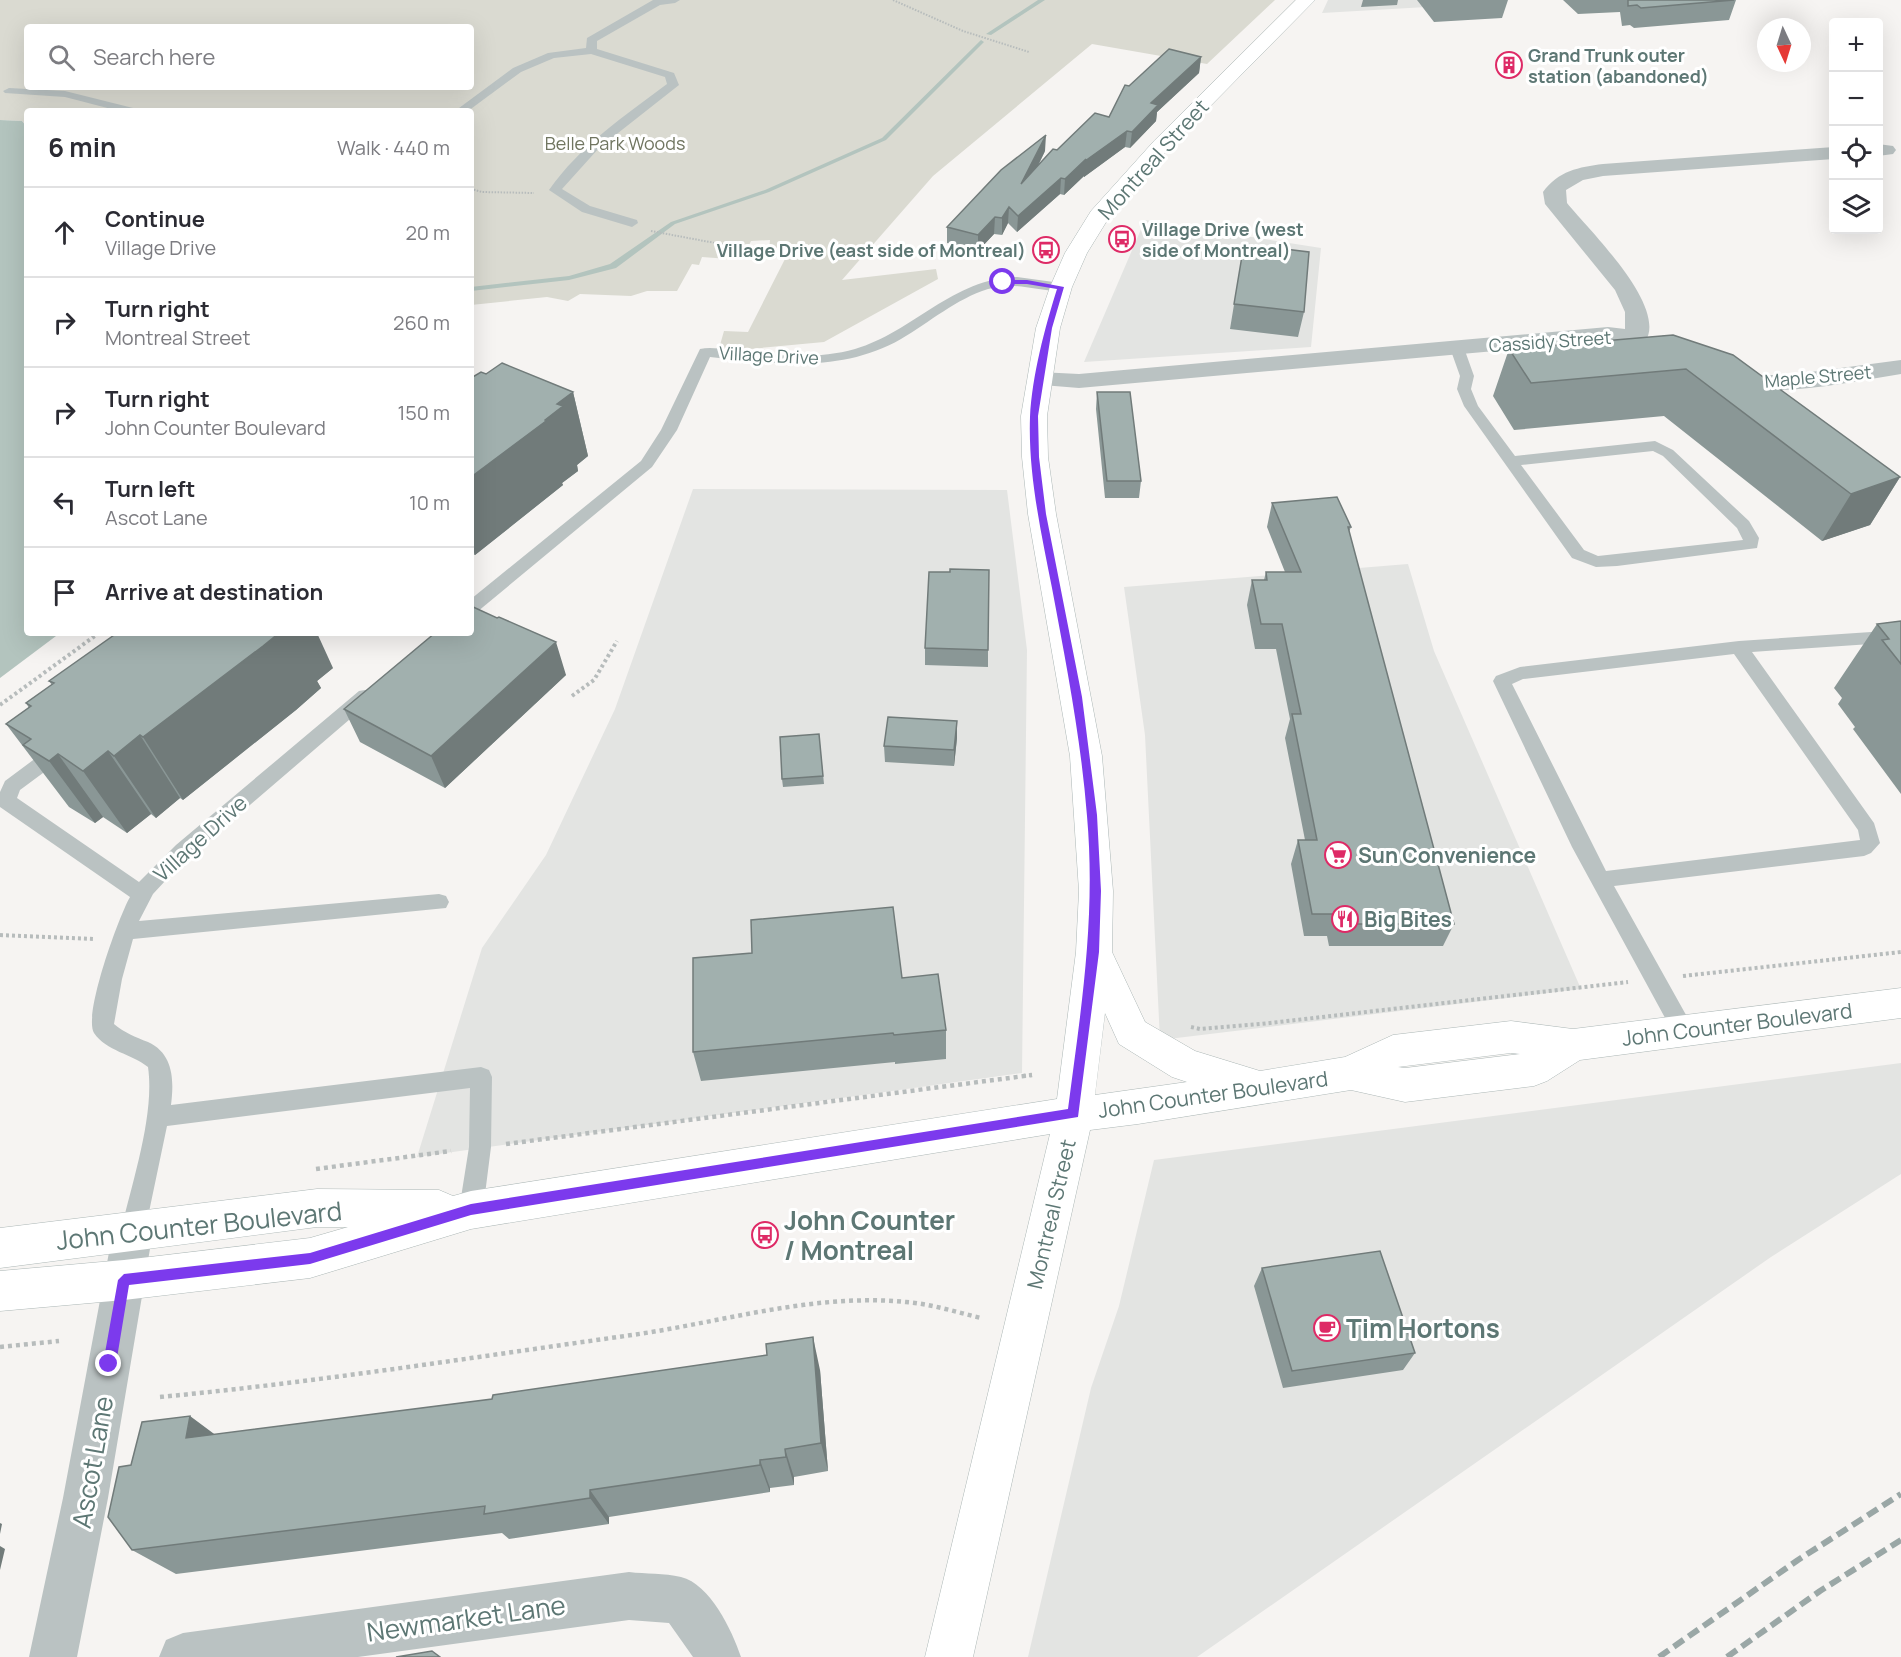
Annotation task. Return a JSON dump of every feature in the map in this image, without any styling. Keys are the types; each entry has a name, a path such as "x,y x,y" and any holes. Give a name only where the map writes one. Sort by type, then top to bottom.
{"main road":[{"name":"Montreal Street","path":"949,1657 1074,1114 1094,952 1096,891 1092,815 1077,697 1042,514 1035,457 1034,416 1038,379 1048,328 1061,287 1076,253 1099,216 1161,145 1306,0"},
{"path":"1094,952 1132,1033 1185,1065 1260,1087"},
{"name":"John Counter Boulevard","path":"0,1291 124,1280 310,1258 471,1210 1024,1120 1138,1107 1351,1073 1405,1084 1534,1069 1573,1045 1901,1003"},
{"name":"John Counter Boulevard","path":"0,1248 317,1208 471,1210"}],"street":[{"name":"Cassidy Street","path":"1038,379 1079,381 1608,334 1647,344 1637,312 1626,288 1556,204 1554,192 1559,183 1574,175 1603,170 1829,153"},
{"name":"Maple Street","path":"1707,373 1736,382 1777,382 1901,367"},
{"name":"Ascot Lane","path":"52,1657 87,1497 133,1231"},
{"name":"Newmarket Lane","path":"183,1657 629,1596 681,1601 712,1642 717,1657"}],"lane":[{"path":"465,108 507,75 552,55 591,46 653,1 675,0"},
{"path":"591,46 670,75 673,85 631,115 581,161 555,190 586,209 632,223"},
{"path":"9,91 65,93 122,108"},
{"name":"Village Drive","path":"474,606 647,464 669,430 705,352 777,359 833,358 877,346 896,337 951,300 977,288 1011,282 1061,287"},
{"path":"1457,348 1467,376 1464,389 1471,406 1510,461 1578,554 1596,562 1617,561 1751,544 1751,538 1743,525 1668,453 1655,446 1510,461"},
{"path":"1684,1031 1601,880 1502,681 1520,673 1739,647 1901,636"},
{"path":"1601,880 1864,848 1870,843 1867,828 1739,647"},
{"name":"Village Drive","path":"133,1231 158,1117 162,1087 158,1062 143,1050 120,1042 103,1028 104,1006 132,913 142,894 159,872 383,682"},
{"path":"78,737 12,786 6,801 142,894"},
{"path":"126,931 440,902"},
{"path":"158,1117 481,1077 480,1147 471,1210"}],"path":[{"path":"893,0 963,31 1029,52"},
{"path":"474,190 529,194 555,190"},
{"path":"632,223 646,230 747,249"},
{"path":"0,705 95,636"},
{"path":"572,696 594,680 617,641"},
{"path":"0,935 98,940"},
{"path":"1182,1025 1200,1029 1262,1024 1901,952"},
{"path":"308,1170 1032,1075"},
{"path":"160,1397 249,1389 472,1359 680,1328 768,1309 805,1304 855,1300 922,1304 981,1318"},
{"path":"0,1347 59,1341"}],"shaded area":[{"path":"1328,0 1439,0 1444,6 1322,13"},
{"path":"0,120 22,121 24,123 24,636 56,636 0,678"},
{"path":"1145,220 1321,248 1311,347 1084,362"},
{"path":"693,489 1007,490 1027,650 1022,1073 417,1157 482,948 546,855 615,709"},
{"path":"1408,564 1434,651 1581,989 1160,1040 1145,735 1124,587"},
{"path":"1901,1063 1901,1174 1771,1257 1197,1657 1028,1657 1091,1388 1119,1306 1154,1160"}],"green space":[{"name":"Belle Park Woods","path":"0,0 1275,0 1207,64 1092,44 933,176 842,280 936,269 938,279 824,342 718,352 724,331 748,332 786,257 769,251 770,240 751,241 742,260 702,257 699,265 692,264 677,291 647,291 631,296 580,294 568,301 547,297 474,305 474,108 24,108 24,123 22,121 0,120"}],"building":[{"path":"1628,0 1734,0 1641,8 1637,5 1628,6"},
{"path":"1169,49 1201,57 1151,103 1158,105 1132,132 1127,131 1085,161 1086,159 1065,179 1061,178 1018,216 1009,207 1002,218 995,217 978,235 947,227 1001,170 1046,135 1021,184 1053,149 1057,150 1095,113 1109,117 1125,85 1129,86"},
{"path":"1244,244 1309,252 1304,312 1234,304"},
{"path":"1673,335 1733,355 1900,477 1851,494 1686,369 1531,383 1509,349"},
{"path":"502,363 573,392 557,404 563,406 546,421 474,475 474,376 481,372 486,374"},
{"path":"1097,392 1130,392 1141,481 1107,481"},
{"path":"1337,497 1351,527 1348,527 1454,924 1337,924 1335,914 1312,914 1298,840 1317,840 1292,714 1301,714 1282,624 1261,624 1252,580 1267,580 1266,572 1301,572 1272,503"},
{"path":"950,569 989,570 988,650 925,648 929,572 950,572"},
{"path":"474,607 556,642 431,756 344,709 431,636 474,636"},
{"path":"1901,621 1901,664 1882,640 1889,639 1877,624"},
{"path":"113,636 275,636 143,737 140,735 114,756 108,751 83,771 58,754 49,761 23,745 31,739 6,724 31,706 26,703 54,683 49,681"},
{"path":"888,717 957,721 954,750 884,746"},
{"path":"819,734 823,776 782,779 780,737"},
{"path":"893,907 902,978 938,974 946,1030 693,1052 693,958 752,953 751,920"},
{"name":"Tim Hortons","path":"1380,1251 1415,1353 1292,1371 1262,1268"},
{"path":"813,1337 821,1443 785,1449 786,1457 760,1460 760,1465 590,1490 590,1498 484,1514 485,1506 132,1550 108,1517 119,1467 131,1465 142,1422 190,1416 186,1438 492,1399 493,1395 767,1355 766,1344"},
{"path":"432,1651 440,1657 396,1657"}],"waterway":[{"path":"989,34 1042,0"},
{"path":"474,289 569,278 613,266 673,223 767,191 884,139 981,42"}],"railway":[{"path":"1659,1657 1798,1560 1901,1494"},
{"path":"1727,1657 1820,1591 1901,1540"}],"place":[{"name":"Grand Trunk outer station (abandoned)","path":"1509,65"},
{"name":"Village Drive (west side of Montreal)","path":"1122,239"},
{"name":"Village Drive (east side of Montreal)","path":"1046,250"},
{"name":"Sun Convenience","path":"1338,855"},
{"name":"Big Bites","path":"1345,919"},
{"name":"John Counter / Montreal","path":"765,1235"},
{"name":"Tim Hortons","path":"1327,1328"}],"route":[{"path":"109,1364 124,1280 310,1258 471,1210 1024,1120 1074,1114 1094,952 1096,891 1092,815 1077,697 1050,566 1042,514 1035,457 1034,416 1038,379 1048,328 1061,287 1027,282 1003,282"}]}
